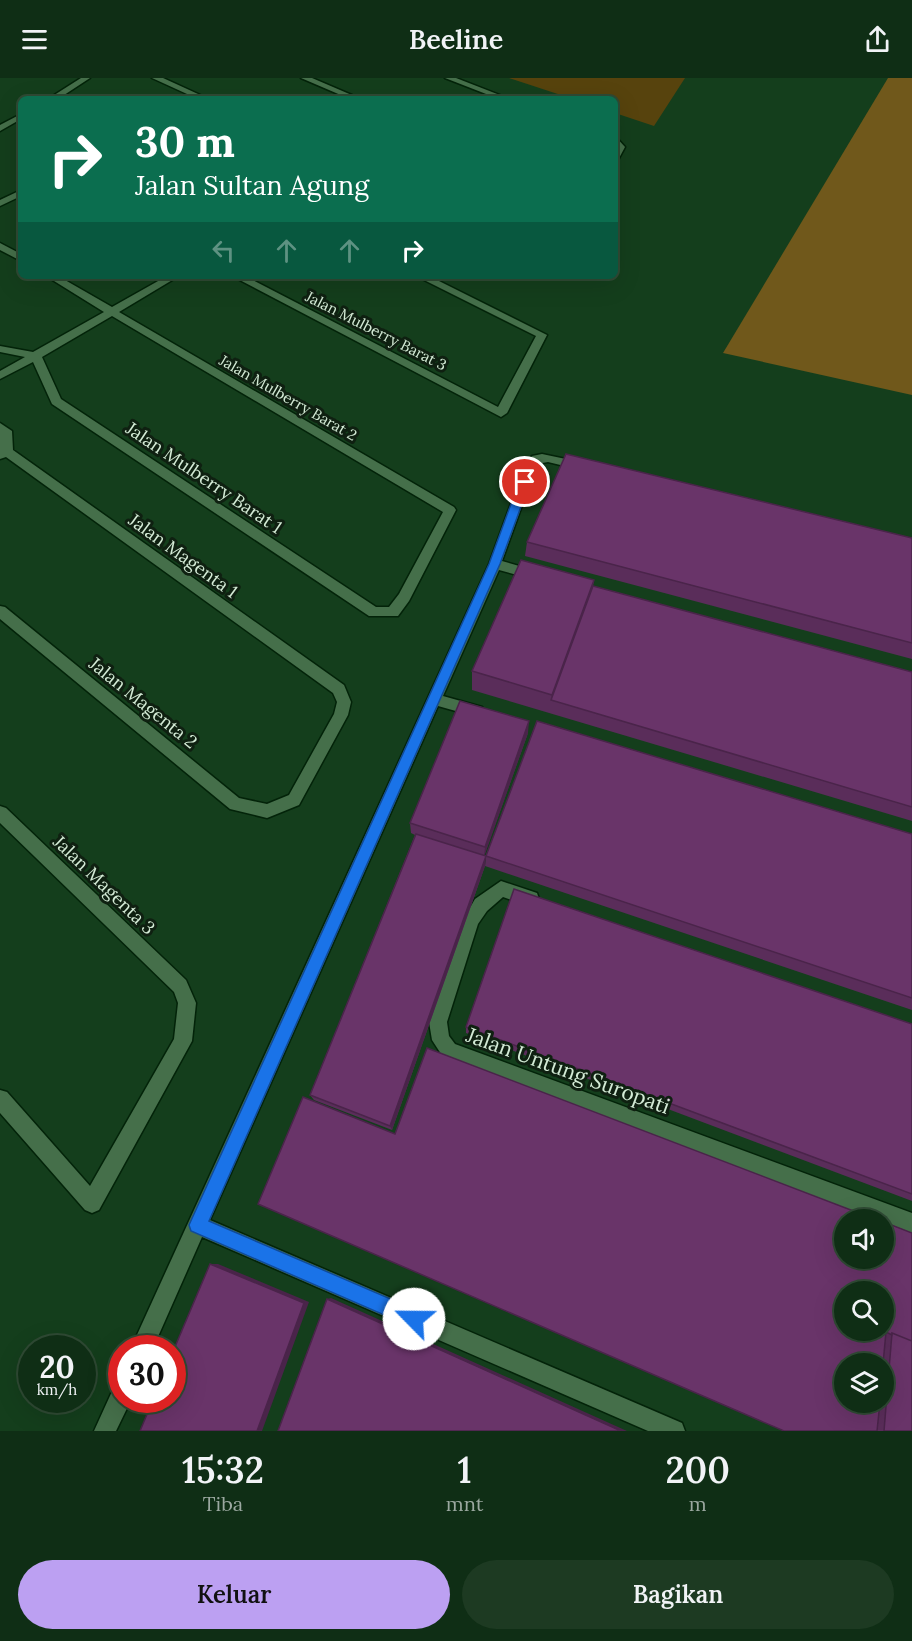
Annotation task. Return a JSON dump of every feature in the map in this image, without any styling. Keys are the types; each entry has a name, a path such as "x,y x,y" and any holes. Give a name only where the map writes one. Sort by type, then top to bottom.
{"street":[{"path":"57,96 86,78"},
{"path":"156,78 198,96"},
{"path":"305,78 350,96"},
{"path":"449,78 498,96"},
{"path":"484,96 489,93"},
{"path":"0,128 18,118"},
{"path":"0,203 18,194"},
{"path":"0,246 18,256"},
{"name":"Jalan Mulberry Barat 2","path":"56,279 450,510 393,612 374,612"},
{"path":"0,376 169,279"},
{"name":"Jalan Mulberry Barat 3","path":"243,279 501,413 542,335 427,279"},
{"path":"0,349 36,356"},
{"name":"Jalan Mulberry Barat 1","path":"36,356 57,401 374,612"},
{"path":"0,427 6,431 4,454"},
{"name":"Jalan Magenta 1","path":"4,454 339,688 344,702 341,715 294,800 267,811"},
{"path":"148,1335 495,564 532,462 536,458 543,457 600,470"},
{"path":"495,564 551,579"},
{"name":"Jalan Magenta 2","path":"0,611 235,804 267,811"},
{"path":"434,699 491,716"},
{"name":"Jalan Magenta 3","path":"0,813 180,986 187,1003 183,1041 92,1203 0,1099"},
{"name":"Jalan Untung Suropati","path":"545,904 501,889 481,905 471,920 438,1022 441,1040 449,1051 912,1223"},
{"path":"198,1225 674,1431"},
{"path":"105,1431 114,1413"}],"shaded area":[{"path":"509,78 685,78 654,126 618,114 618,96 564,96"},
{"path":"888,78 912,78 912,395 723,353"}],"building":[{"path":"566,454 912,538 912,643 527,542"},
{"path":"521,560 594,580 552,695 472,671"},
{"path":"593,586 912,672 912,807 551,700"},
{"path":"460,701 529,721 485,847 410,823"},
{"path":"537,721 912,834 912,998 486,856"},
{"path":"416,834 486,856 390,1126 310,1095"},
{"path":"514,889 912,1024 912,1194 466,1027"},
{"path":"427,1048 848,1209 834,1209 834,1269 894,1269 894,1226 912,1233 912,1341 894,1334 894,1281 834,1281 834,1341 885,1341 884,1353 834,1353 834,1413 879,1413 877,1431 784,1431 258,1204 303,1097 395,1134"},
{"path":"210,1264 304,1303 257,1431 140,1431 148,1413 186,1413 186,1335 180,1335"},
{"path":"327,1299 621,1431 278,1431"},
{"path":"894,1334 912,1341 912,1431 884,1431 885,1413 894,1413 894,1353 890,1353"}],"route":[{"path":"414,1319 198,1225 495,564 525,482"}]}
